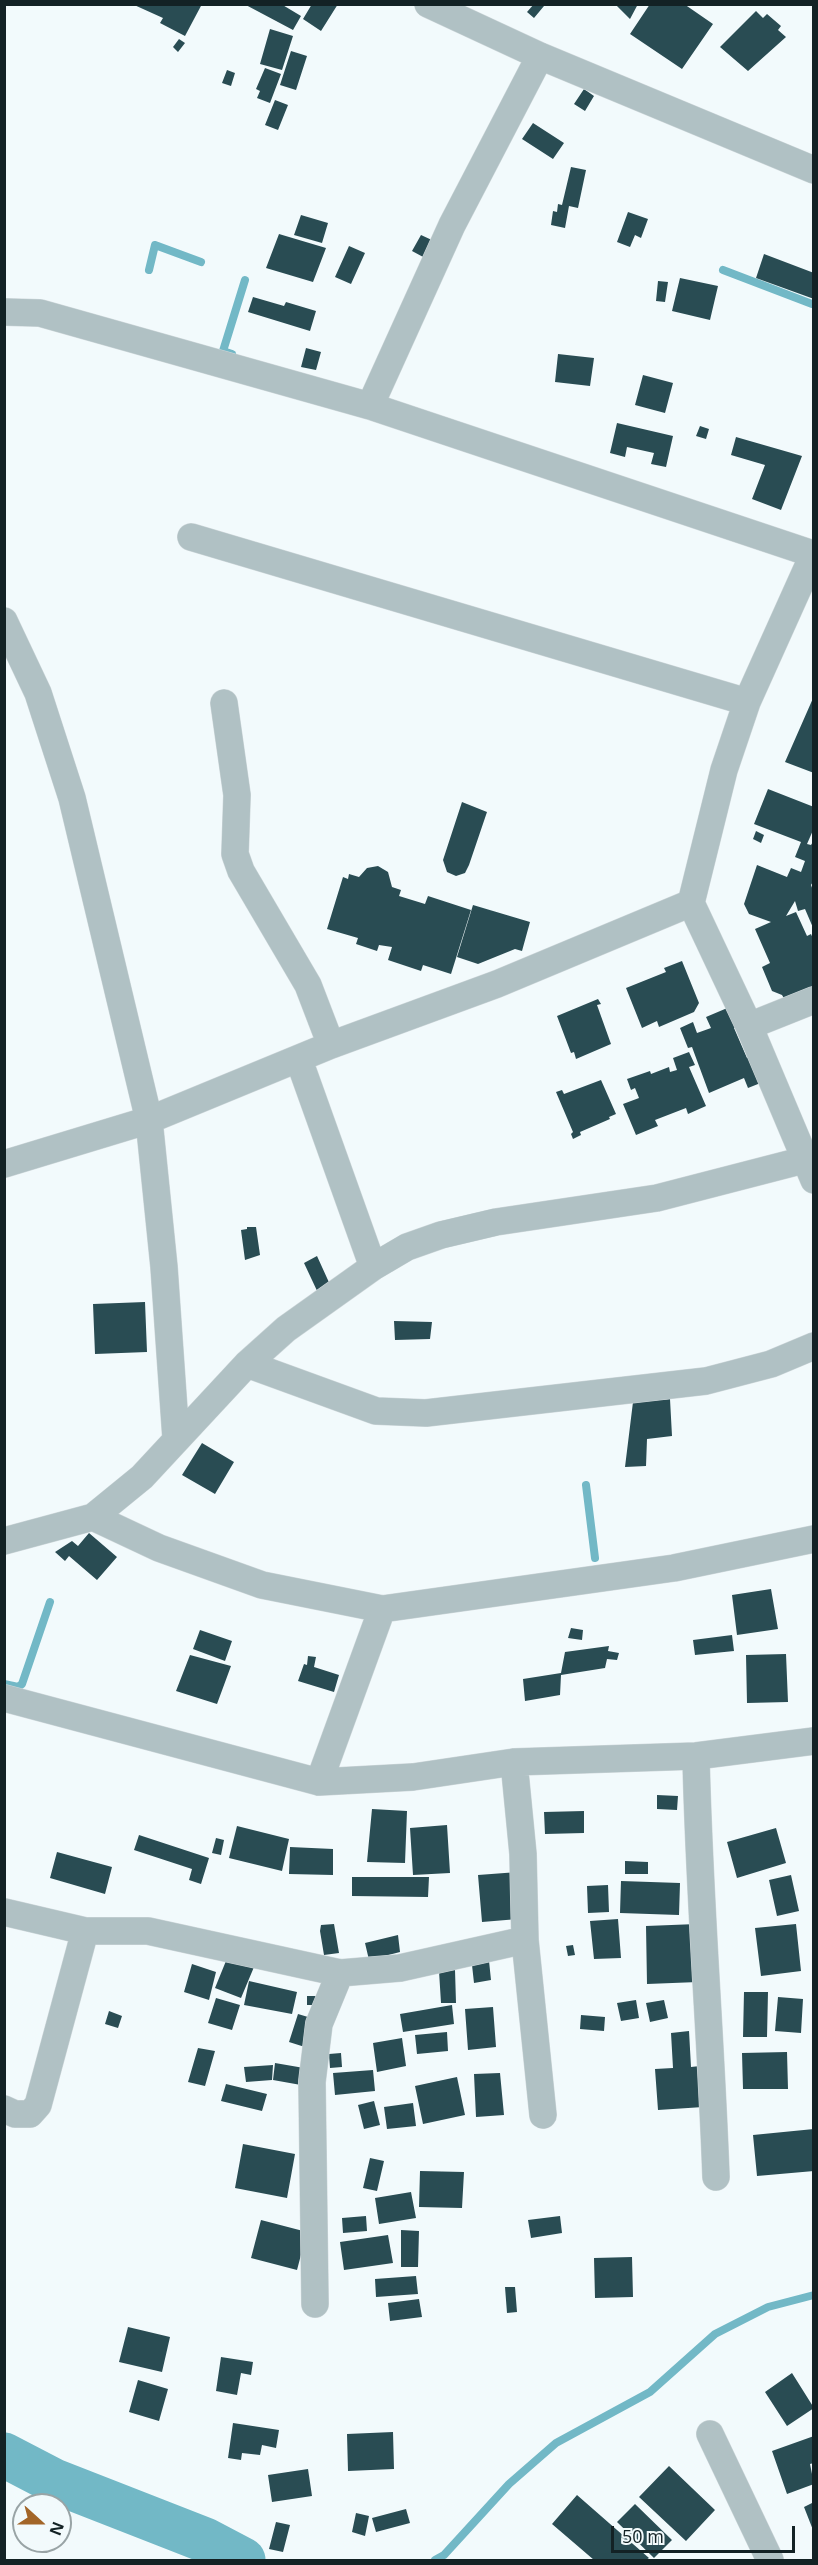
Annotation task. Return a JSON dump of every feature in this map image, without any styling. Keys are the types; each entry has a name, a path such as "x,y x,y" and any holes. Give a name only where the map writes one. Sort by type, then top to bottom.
{"street":[{"path":"428,4 540,56 813,170"},
{"path":"370,406 452,225 540,56"},
{"path":"4,312 40,313 370,406 813,554 747,702 724,770 691,903 749,1026 809,1170 657,1198 495,1222 452,1232 407,1247 373,1267 286,1329 247,1364 142,1477 93,1517 4,1540"},
{"path":"191,537 747,702"},
{"path":"4,621 38,693 72,798 149,1120 164,1267 176,1439"},
{"path":"224,703 238,803 235,854 240,871 308,984 332,1045"},
{"path":"4,1164 149,1120 332,1045 497,984 691,903"},
{"path":"749,1026 813,1000"},
{"path":"299,1060 373,1267"},
{"path":"247,1364 376,1410 426,1413 706,1381 771,1364 813,1346"},
{"path":"93,1517 159,1548 262,1586 382,1609 674,1568 813,1539"},
{"path":"319,1782 382,1609"},
{"path":"4,1698 319,1782 413,1777 514,1762 696,1756 813,1741"},
{"path":"696,1756 698,1847 712,2042 716,2177"},
{"path":"514,1762 523,1854 525,1940 543,2115"},
{"path":"4,1911 85,1931 148,1931 340,1973 400,1968 525,1940"},
{"path":"4,2109 15,2114 30,2114 38,2104 85,1931"},
{"path":"315,2304 313,2070 319,2024 340,1973"},
{"path":"710,2434 770,2560"}],"building":[{"path":"132,4 202,4 185,36 160,23 163,18"},
{"path":"244,4 281,4 301,16 293,30"},
{"path":"312,4 338,4 321,31 303,19"},
{"path":"534,4 544,6 534,18 527,12"},
{"path":"615,4 638,4 630,19"},
{"path":"650,4 684,4 713,24 682,69 630,34"},
{"path":"756,11 763,18 767,14 781,26 778,30 786,37 748,71 720,47"},
{"path":"270,29 293,36 282,70 260,64"},
{"path":"179,39 185,43 178,52 173,47"},
{"path":"291,51 307,56 296,90 280,85"},
{"path":"265,68 281,74 270,103 257,98 260,91 256,89"},
{"path":"227,70 235,73 231,86 222,83"},
{"path":"584,89 594,96 585,111 574,104"},
{"path":"275,100 288,105 278,130 265,125"},
{"path":"533,123 564,143 553,159 522,139"},
{"path":"571,167 586,170 578,208 569,206 565,228 551,225 553,211 557,212 558,204 562,205"},
{"path":"628,212 648,219 641,238 635,235 630,247 617,242"},
{"path":"301,215 328,223 322,243 294,235"},
{"path":"279,234 326,248 313,282 266,268"},
{"path":"421,235 434,241 425,258 412,251"},
{"path":"349,246 365,253 351,284 335,277"},
{"path":"764,254 814,273 814,299 756,278"},
{"path":"680,278 718,286 710,320 672,311"},
{"path":"658,281 668,282 665,302 656,301"},
{"path":"253,297 284,306 286,302 316,311 310,331 248,312"},
{"path":"306,348 321,352 316,370 301,367"},
{"path":"558,354 594,358 590,386 555,382"},
{"path":"643,375 673,383 665,413 635,405"},
{"path":"617,423 673,436 666,467 651,464 654,453 627,447 625,457 610,453"},
{"path":"700,426 709,429 706,439 696,436"},
{"path":"736,437 802,456 781,510 752,499 765,465 731,455"},
{"path":"814,696 814,773 785,762"},
{"path":"768,789 814,807 814,828 807,844 811,845 814,840 814,880 811,885 814,893 814,930 805,909 798,911 795,901 786,916 796,912 807,936 811,934 814,941 814,987 785,1000 782,995 772,991 762,967 770,963 755,929 771,922 749,914 744,904 757,865 787,877 791,868 801,872 805,861 795,857 801,842 754,824"},
{"path":"462,802 487,812 469,865 465,873 456,876 447,872 443,860"},
{"path":"756,831 764,835 761,843 753,839"},
{"path":"378,866 388,872 392,887 401,890 399,896 425,904 428,896 471,910 451,974 423,965 421,971 388,960 392,947 379,945 377,951 356,944 358,938 327,929 343,877 348,879 349,874 359,877 367,868"},
{"path":"473,905 530,922 522,951 515,949 478,964 457,957"},
{"path":"682,961 699,1003 694,1012 659,1027 657,1021 642,1028 626,988 666,972 664,968"},
{"path":"598,999 601,1004 597,1005 611,1044 576,1059 574,1052 571,1053 557,1016"},
{"path":"732,1006 740,1026 734,1028 747,1058 752,1056 763,1082 748,1088 744,1078 709,1093 692,1047 688,1048 680,1028 693,1022 697,1033 711,1028 706,1017"},
{"path":"689,1052 695,1065 689,1067 706,1106 688,1114 686,1108 655,1120 658,1126 636,1135 623,1104 639,1098 635,1088 631,1090 627,1079 669,1067 670,1072 677,1070 673,1058"},
{"path":"601,1080 616,1114 580,1132 581,1135 573,1139 571,1134 573,1132 556,1092 562,1090 564,1094"},
{"path":"256,1227 260,1255 245,1260 241,1230"},
{"path":"317,1256 332,1289 319,1295 304,1263"},
{"path":"145,1302 147,1352 95,1354 93,1304"},
{"path":"394,1321 432,1322 430,1339 395,1340"},
{"path":"670,1399 672,1436 647,1439 646,1466 625,1467 633,1402"},
{"path":"202,1443 234,1462 215,1494 182,1475"},
{"path":"89,1533 117,1557 97,1580 69,1556 65,1561 55,1552 72,1541 78,1546"},
{"path":"771,1589 778,1629 737,1635 732,1595"},
{"path":"571,1628 583,1630 582,1640 568,1638"},
{"path":"200,1630 232,1641 225,1661 193,1649"},
{"path":"732,1635 734,1651 695,1655 693,1640"},
{"path":"609,1646 608,1651 619,1653 617,1660 607,1659 605,1668 561,1675 560,1695 525,1701 523,1679 561,1673 565,1652"},
{"path":"786,1654 788,1702 747,1703 746,1655"},
{"path":"190,1655 231,1666 217,1704 176,1691"},
{"path":"308,1656 316,1657 314,1667 339,1675 334,1692 298,1681 304,1664 307,1665"},
{"path":"657,1795 678,1796 677,1810 657,1809"},
{"path":"372,1809 407,1811 405,1863 367,1862"},
{"path":"584,1811 584,1833 545,1834 544,1812"},
{"path":"447,1825 450,1873 413,1875 410,1828"},
{"path":"237,1826 289,1839 282,1871 229,1858"},
{"path":"776,1828 786,1863 737,1878 727,1842"},
{"path":"139,1835 209,1858 201,1884 189,1880 192,1869 134,1850"},
{"path":"216,1838 224,1840 221,1855 212,1853"},
{"path":"290,1847 333,1849 333,1875 289,1874"},
{"path":"57,1852 112,1867 105,1894 50,1878"},
{"path":"625,1861 648,1862 648,1874 625,1874"},
{"path":"518,1872 518,1919 482,1922 478,1875"},
{"path":"791,1875 799,1911 777,1916 769,1880"},
{"path":"352,1877 429,1877 428,1897 352,1896"},
{"path":"621,1881 680,1883 679,1915 620,1913"},
{"path":"608,1885 609,1912 588,1913 587,1886"},
{"path":"618,1919 621,1958 594,1959 590,1921"},
{"path":"334,1924 339,1953 324,1955 321,1925"},
{"path":"697,1924 698,1982 647,1984 646,1926"},
{"path":"796,1924 801,1971 761,1976 755,1928"},
{"path":"398,1935 400,1952 369,1960 365,1943"},
{"path":"573,1945 575,1955 568,1956 566,1946"},
{"path":"228,1956 254,1967 241,1998 215,1988"},
{"path":"489,1961 491,1980 474,1983 472,1965"},
{"path":"192,1964 216,1972 209,2000 184,1992"},
{"path":"455,1970 456,2003 441,2003 439,1971"},
{"path":"249,1981 297,1992 292,2014 244,2005"},
{"path":"744,1992 768,1992 767,2037 743,2037"},
{"path":"307,1996 319,1996 319,2005 307,2005"},
{"path":"778,1997 803,1999 801,2033 775,2031"},
{"path":"216,1998 240,2005 232,2030 208,2023"},
{"path":"636,2000 639,2018 621,2021 617,2003"},
{"path":"664,2000 668,2018 650,2022 646,2003"},
{"path":"452,2005 454,2024 403,2032 400,2014"},
{"path":"493,2007 496,2047 468,2050 465,2009"},
{"path":"109,2011 122,2016 118,2028 105,2024"},
{"path":"298,2014 318,2020 308,2048 289,2042"},
{"path":"581,2015 605,2017 604,2031 580,2029"},
{"path":"689,2031 691,2067 700,2066 703,2107 658,2110 655,2069 673,2068 671,2033"},
{"path":"447,2032 448,2051 417,2054 415,2035"},
{"path":"402,2038 406,2066 377,2072 373,2043"},
{"path":"198,2048 215,2051 205,2086 188,2082"},
{"path":"787,2052 788,2089 743,2089 742,2053"},
{"path":"341,2053 342,2067 330,2068 329,2054"},
{"path":"275,2063 304,2068 301,2085 273,2080"},
{"path":"273,2065 272,2080 246,2082 244,2067"},
{"path":"373,2070 375,2091 335,2095 333,2073"},
{"path":"500,2073 504,2115 476,2117 474,2074"},
{"path":"457,2077 465,2115 423,2124 415,2086"},
{"path":"226,2084 267,2094 262,2111 221,2101"},
{"path":"374,2101 380,2125 364,2129 358,2105"},
{"path":"413,2103 416,2126 387,2129 384,2107"},
{"path":"814,2129 814,2171 757,2176 753,2135"},
{"path":"243,2144 295,2154 287,2198 235,2188"},
{"path":"370,2158 384,2161 377,2191 363,2188"},
{"path":"420,2171 464,2172 462,2208 419,2207"},
{"path":"411,2192 416,2218 379,2224 375,2198"},
{"path":"366,2216 367,2231 343,2233 342,2218"},
{"path":"560,2216 562,2233 531,2238 528,2220"},
{"path":"261,2220 307,2232 297,2270 251,2258"},
{"path":"401,2230 419,2231 418,2267 401,2267"},
{"path":"388,2235 393,2263 344,2270 340,2242"},
{"path":"632,2257 633,2297 595,2298 594,2258"},
{"path":"416,2276 418,2294 376,2297 375,2279"},
{"path":"505,2287 515,2287 517,2312 507,2313"},
{"path":"419,2299 422,2317 390,2321 388,2303"},
{"path":"128,2327 170,2337 162,2372 119,2362"},
{"path":"221,2357 253,2362 251,2375 241,2373 237,2395 216,2391"},
{"path":"792,2373 814,2408 787,2426 765,2392"},
{"path":"138,2380 168,2389 159,2421 129,2412"},
{"path":"233,2423 279,2430 276,2448 262,2445 260,2455 242,2453 241,2460 228,2458"},
{"path":"393,2432 394,2469 348,2471 347,2434"},
{"path":"814,2436 814,2463 810,2464 814,2484 787,2494 772,2451"},
{"path":"669,2466 715,2510 686,2541 639,2497"},
{"path":"308,2469 312,2496 272,2502 268,2475"},
{"path":"577,2495 649,2558 646,2560 594,2560 552,2524"},
{"path":"814,2502 814,2530 813,2530 804,2507"},
{"path":"635,2504 672,2540 654,2558 617,2522"},
{"path":"406,2509 410,2523 376,2532 372,2518"},
{"path":"356,2513 369,2516 365,2536 352,2532"},
{"path":"276,2522 290,2525 283,2552 269,2549"}],"waterway":[{"path":"149,270 155,245 201,262"},
{"path":"723,270 812,304"},
{"path":"232,354 223,351 245,280"},
{"path":"586,1485 595,1558"},
{"path":"4,1684 18,1687 22,1684 50,1602"},
{"path":"435,2560 444,2555 509,2484 556,2443 650,2392 715,2334 768,2307 814,2295"},
{"path":"4,2455 54,2481 205,2540 243,2560"}]}
